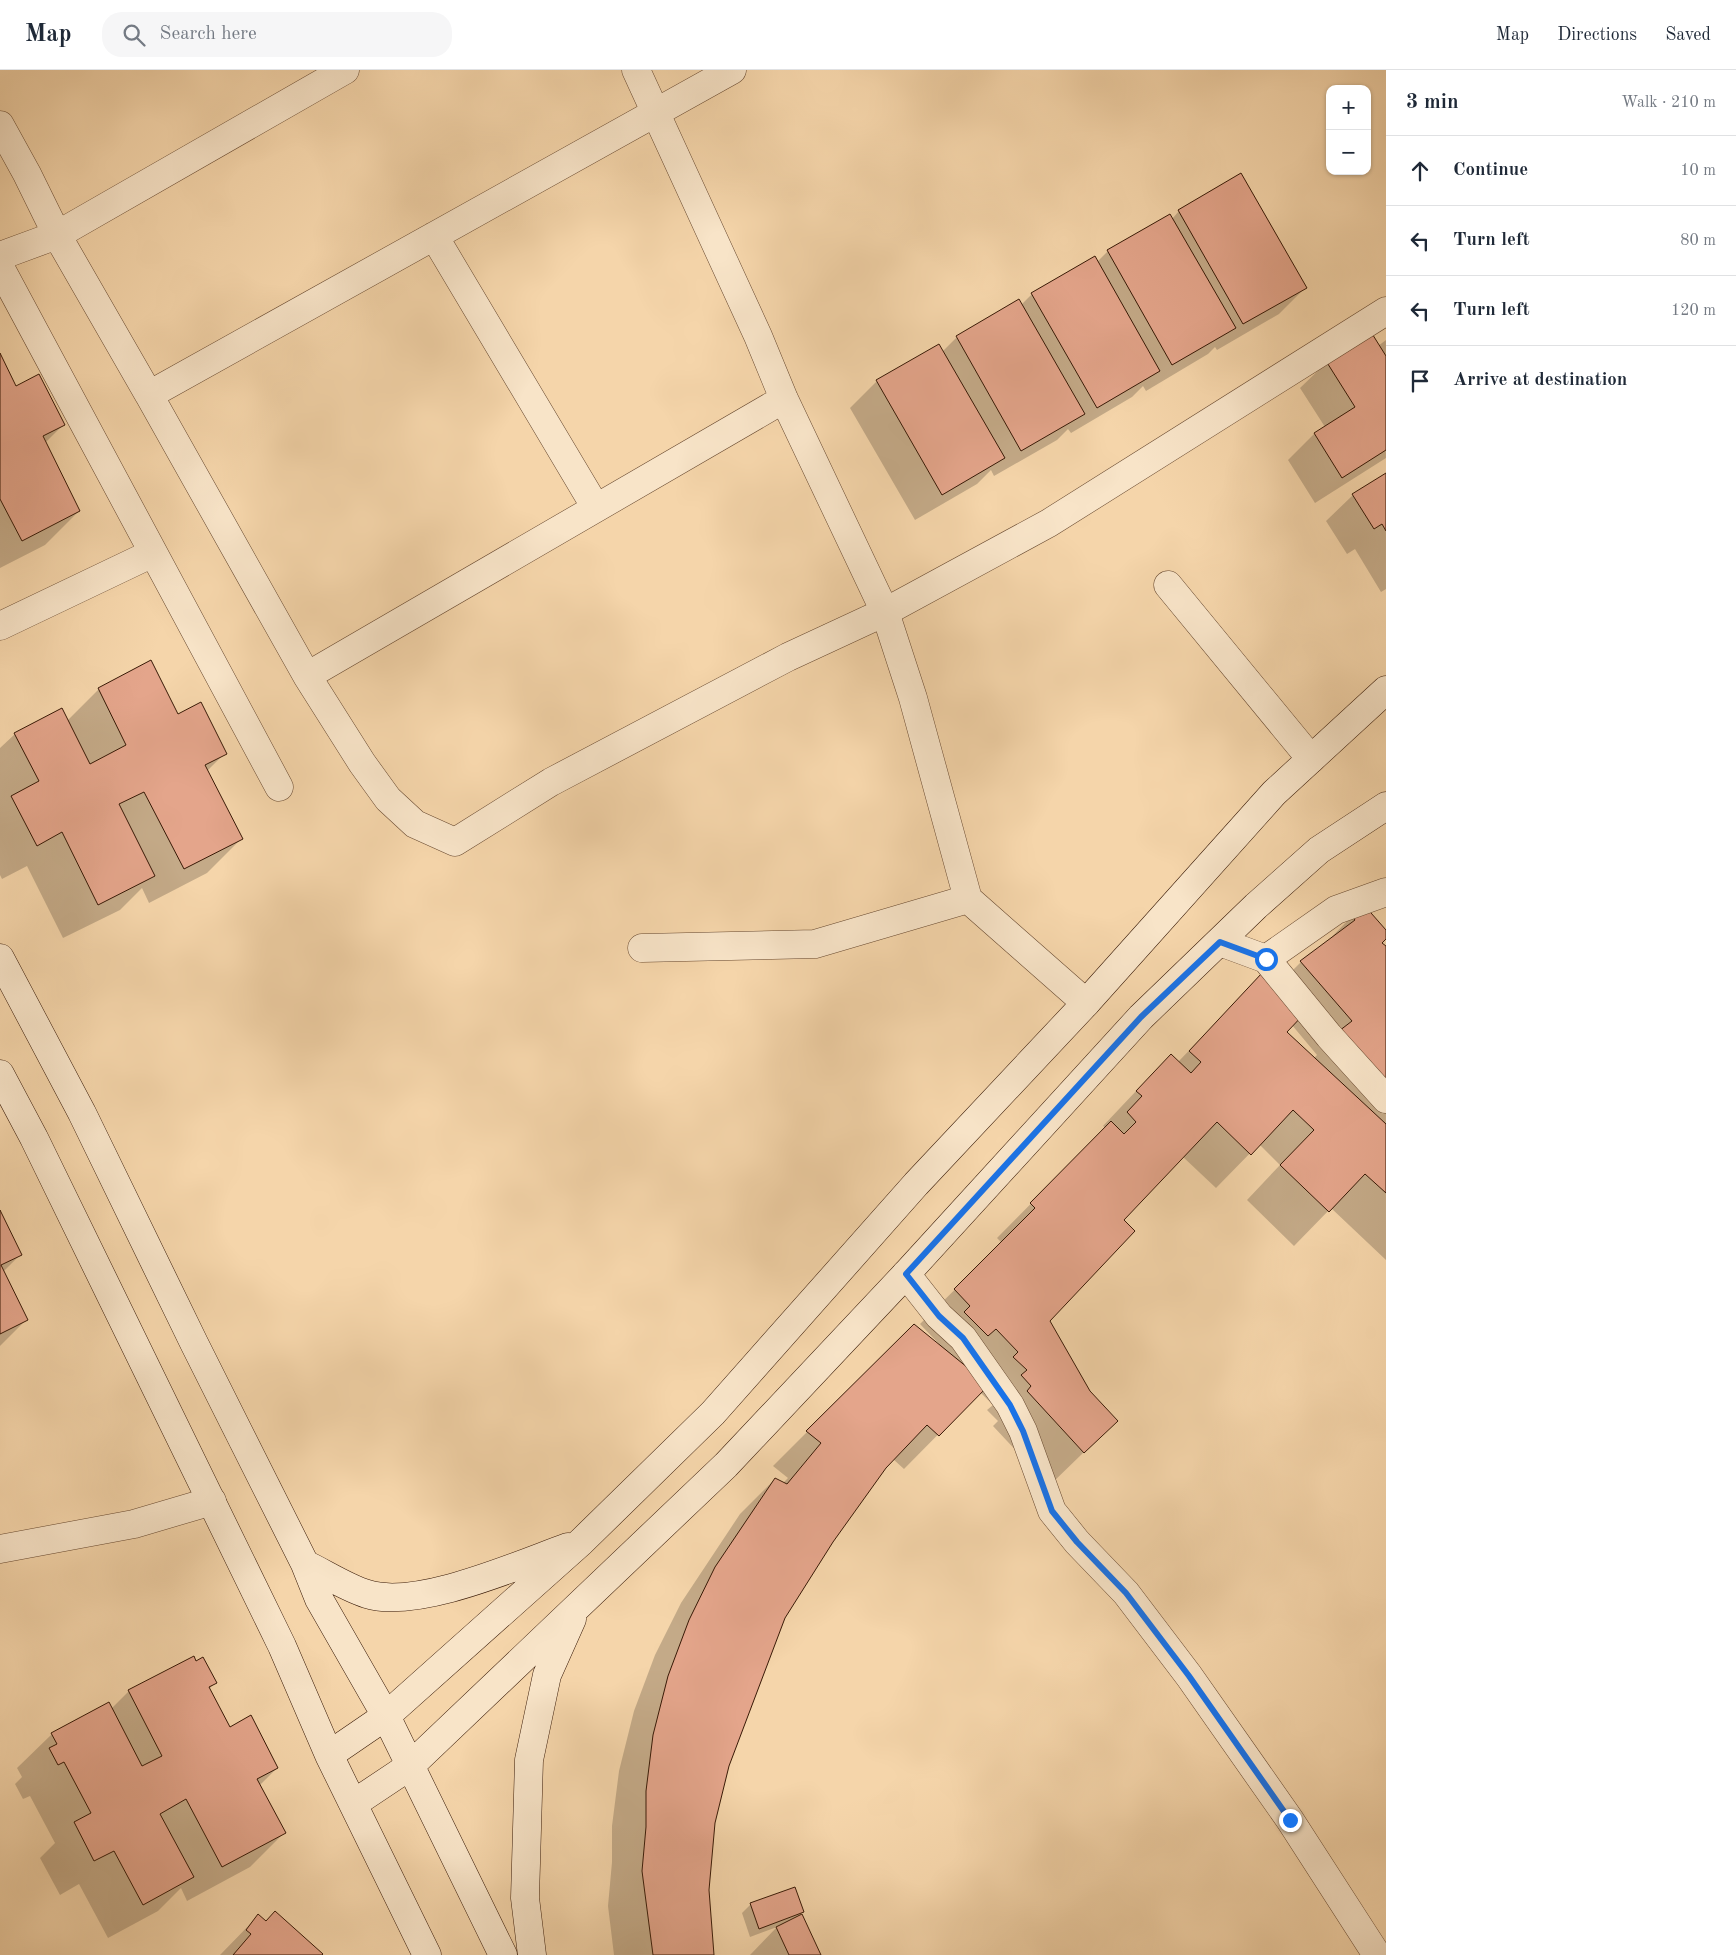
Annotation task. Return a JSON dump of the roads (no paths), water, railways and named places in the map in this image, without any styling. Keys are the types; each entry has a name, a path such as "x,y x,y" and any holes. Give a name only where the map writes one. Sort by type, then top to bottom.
{"street":[{"path":"0,256 57,235 345,70"},
{"path":"636,70 784,399 885,612 913,698 968,899 1086,1003"},
{"path":"149,395 732,70"},
{"path":"0,125 57,235 307,676 362,763 388,799 415,824 455,842 560,777 788,657 885,612 1049,522 1386,311"},
{"path":"434,236 596,508"},
{"path":"0,267 278,787"},
{"path":"307,676 784,399"},
{"path":"0,626 153,553"},
{"path":"1168,585 1311,759"},
{"path":"330,1755 386,1716 581,1542 712,1413 916,1184 1086,1003 1274,793 1386,690"},
{"path":"353,1804 410,1766 726,1465 906,1274 1141,1017 1256,906 1319,850 1386,806"},
{"path":"1266,959 1336,910 1386,892"},
{"path":"642,948 815,944 968,899"},
{"path":"1220,942 1266,959 1329,1036 1386,1099"},
{"path":"0,958 82,1113 194,1343 305,1564 319,1599 386,1716 503,1955"},
{"path":"0,1074 34,1138 212,1501 282,1646 353,1804 427,1955"},
{"path":"906,1274 939,1316 963,1338 1010,1405 1023,1431 1052,1511 1077,1542 1126,1593 1189,1676 1290,1820 1377,1955"},
{"path":"0,1549 134,1524 212,1501"},
{"path":"305,1564 367,1595 396,1597 449,1590 581,1542"},
{"path":"532,1955 525,1898 528,1760 547,1675 579,1604"}]}
